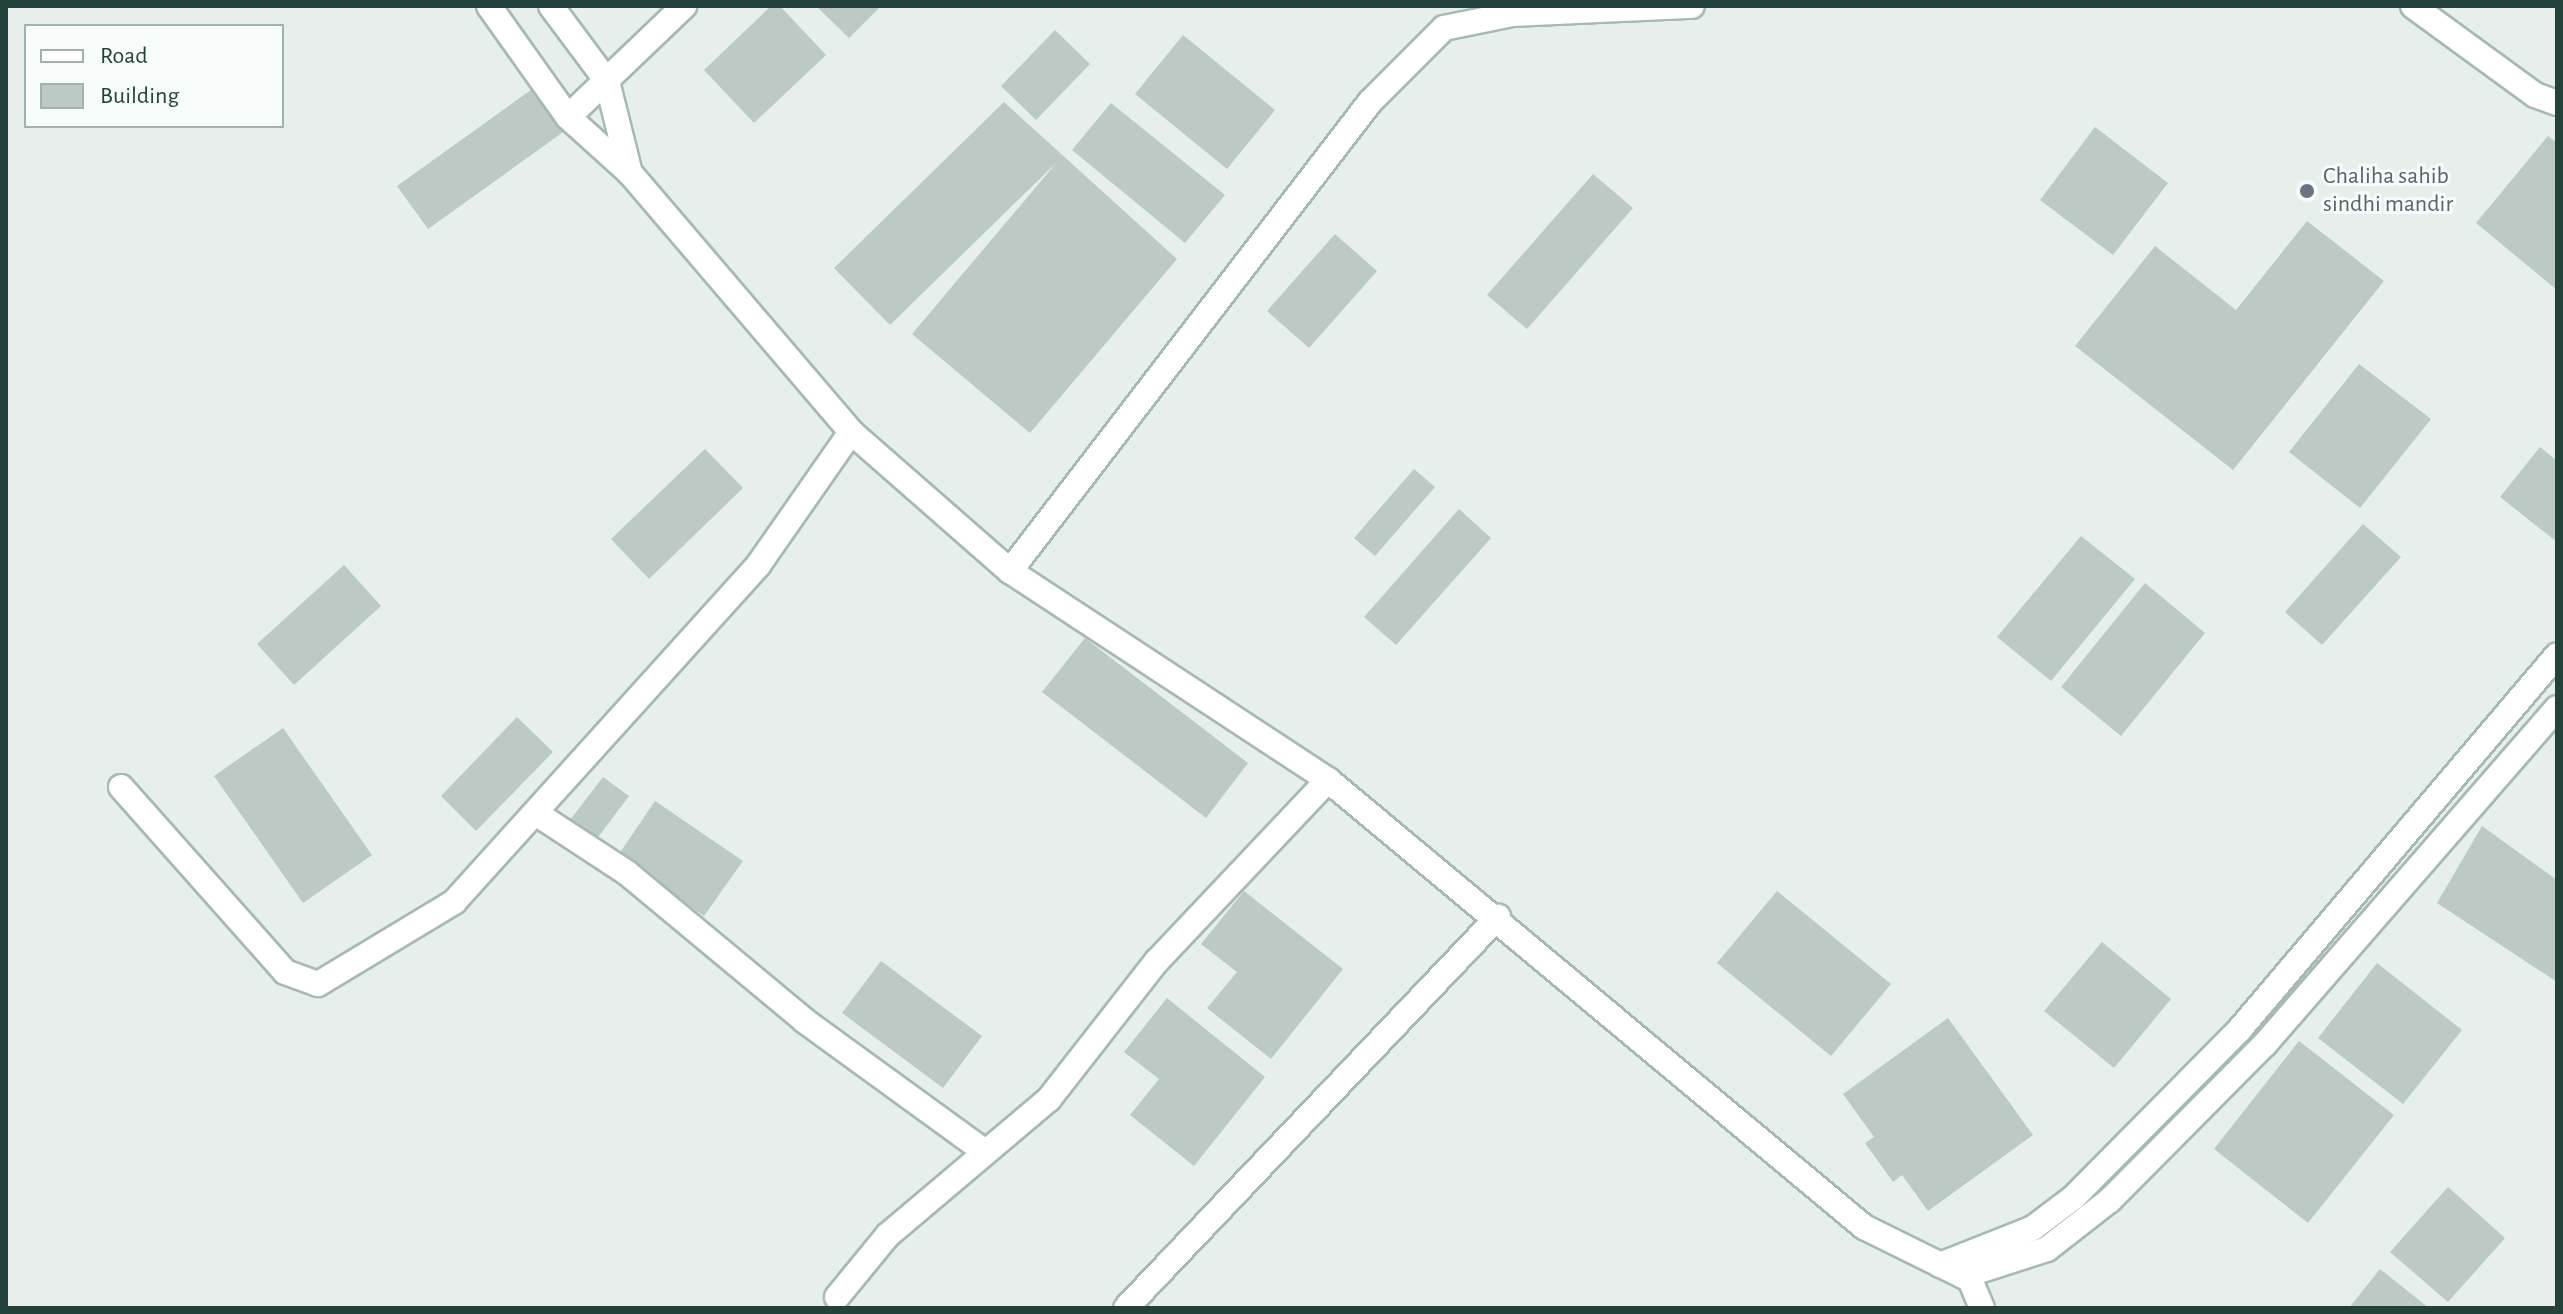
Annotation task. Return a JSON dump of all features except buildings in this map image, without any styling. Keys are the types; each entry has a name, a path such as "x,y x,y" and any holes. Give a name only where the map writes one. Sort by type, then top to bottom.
{"street":[{"path":"489,6 568,117 630,173 851,432 1010,571 1328,780 1498,917 1864,1227 1955,1266 2047,1249 2110,1200 2265,1044 2557,708"},
{"path":"551,6 607,81 630,173"},
{"path":"568,117 684,6"},
{"path":"1010,571 1370,102 1444,28 1456,6"},
{"path":"1444,28 1513,14 1692,6"},
{"path":"2413,6 2535,95 2557,103"},
{"path":"121,787 285,972 318,984 454,902 537,814 759,564 851,432"},
{"path":"1955,1266 2033,1228 2074,1197 2240,1029 2557,655"},
{"path":"837,1297 888,1235 1049,1099 1157,961 1328,780"},
{"path":"537,814 627,873 805,1021 984,1151"},
{"path":"1126,1308 1498,917"},
{"path":"1955,1266 1982,1308"}],"place":[{"name":"Chaliha sahib sindhi mandir","path":"2307,191"}]}
